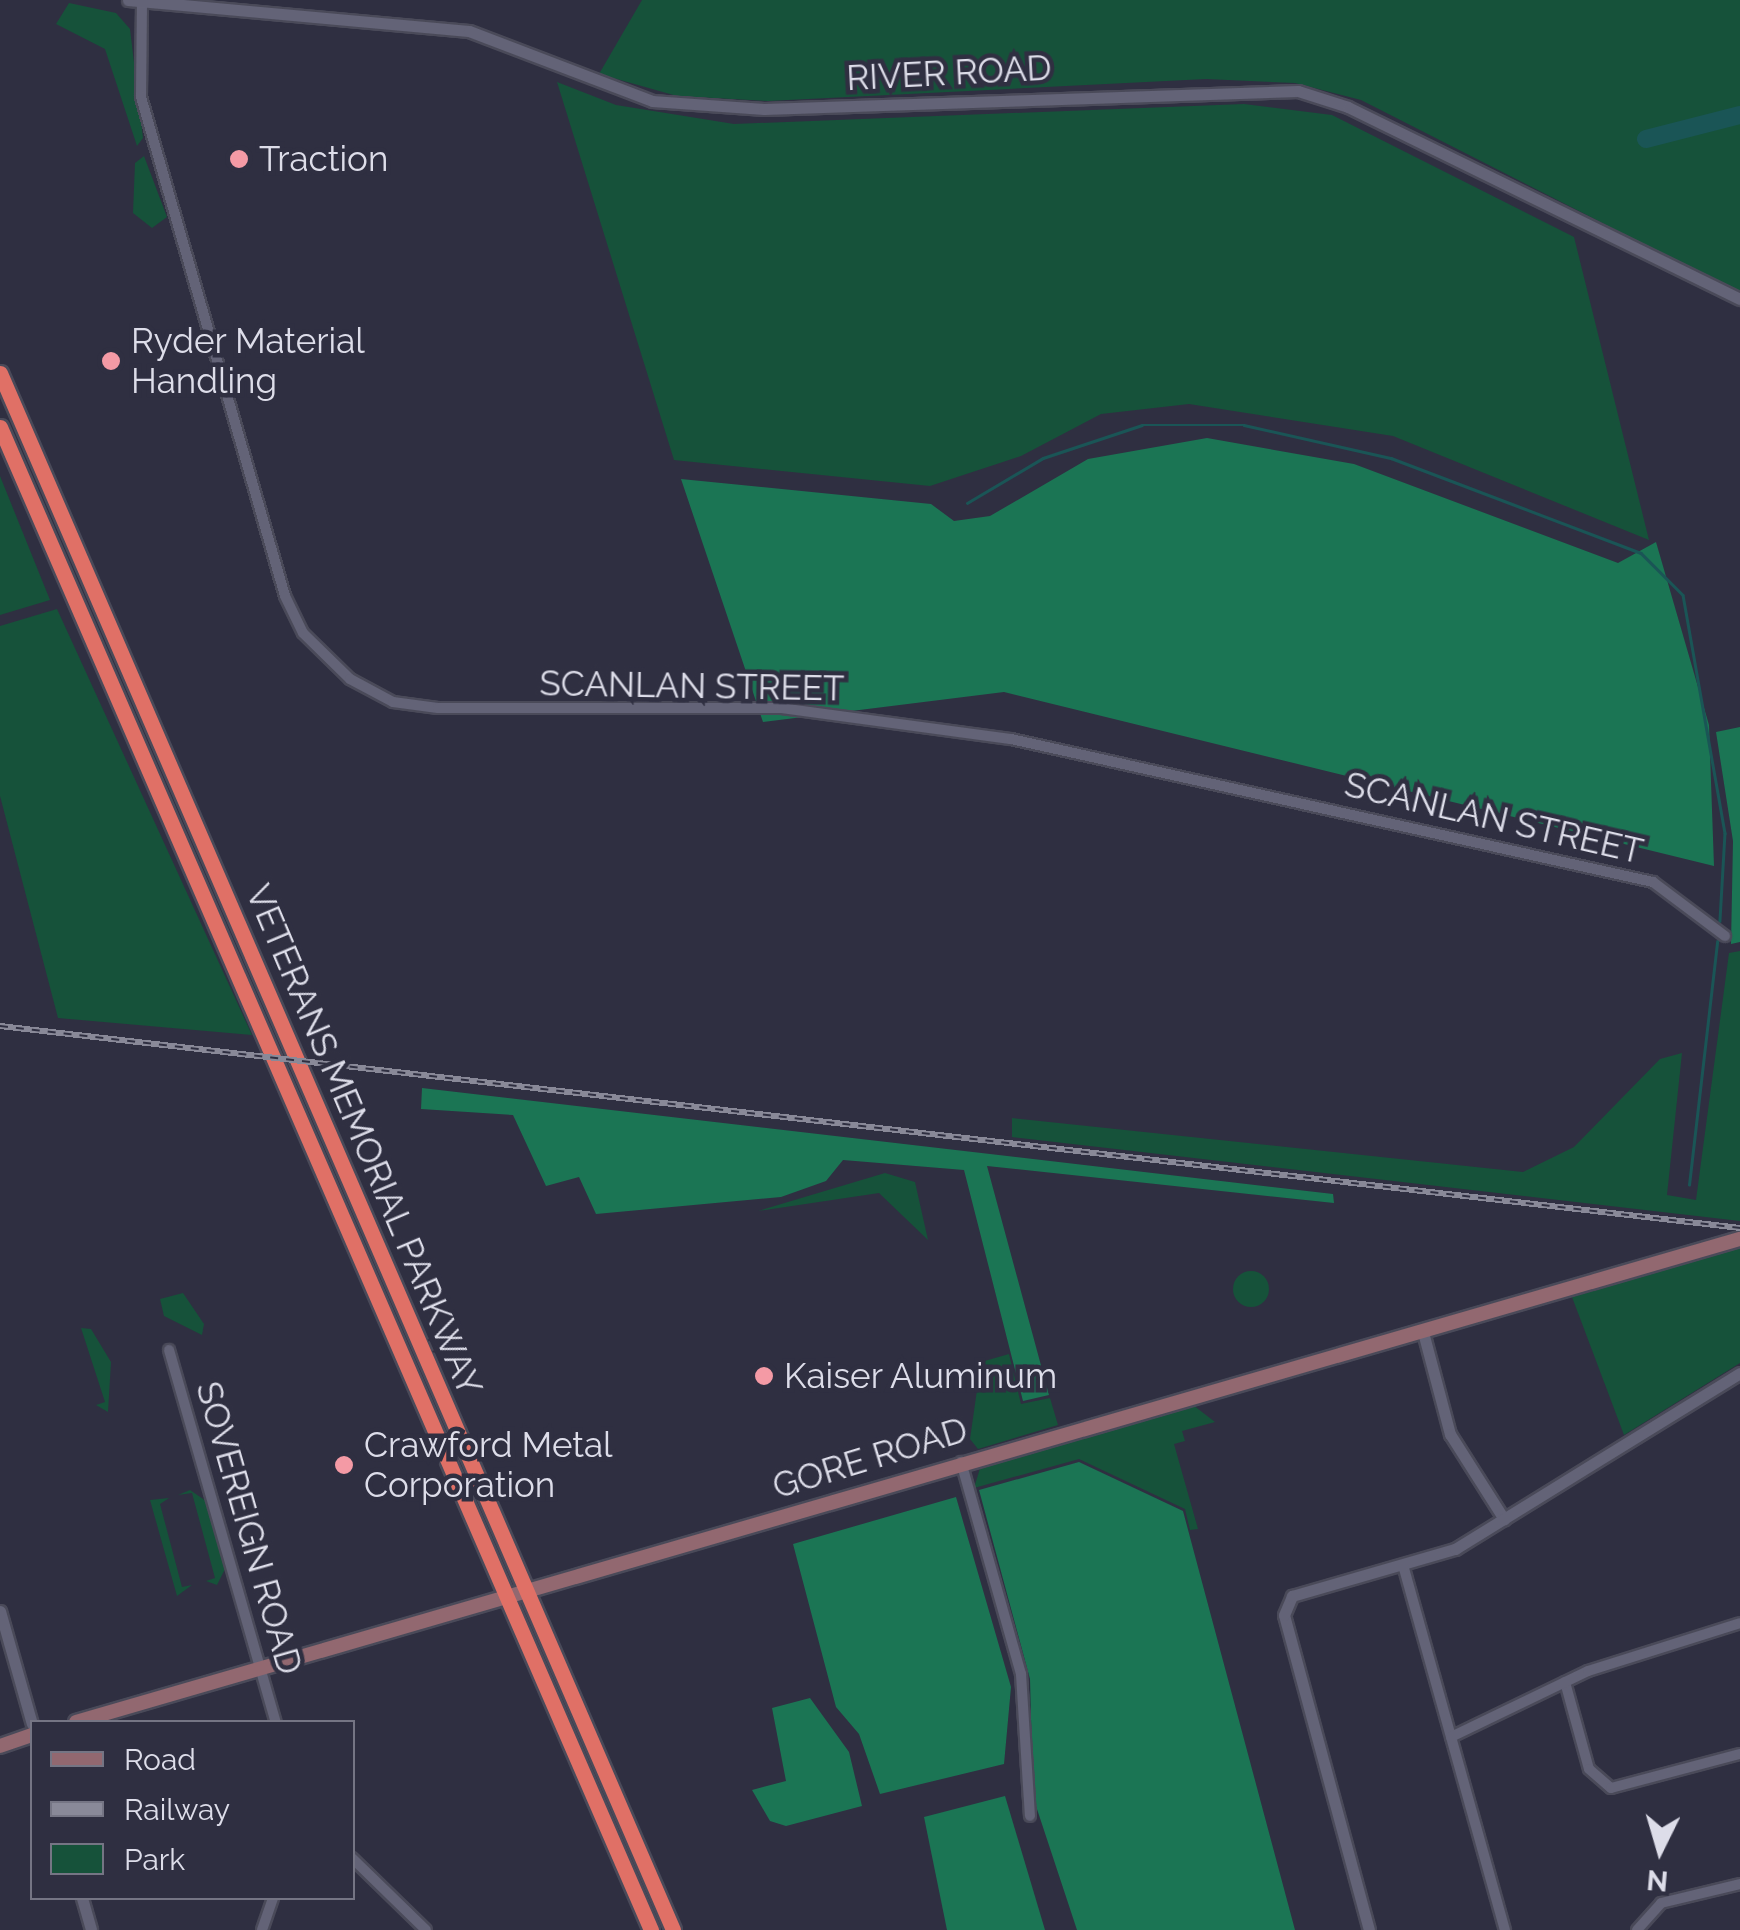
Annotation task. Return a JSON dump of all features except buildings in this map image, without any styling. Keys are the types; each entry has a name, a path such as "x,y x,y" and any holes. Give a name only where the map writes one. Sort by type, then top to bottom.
{"highway":[{"name":"VETERANS MEMORIAL PARKWAY","path":"0,373 673,1930"},
{"name":"VETERANS MEMORIAL PARKWAY","path":"0,427 651,1930"}],"main road":[{"name":"GORE ROAD","path":"83,1720 1740,1239"},
{"path":"0,1746 30,1736"}],"street":[{"name":"RIVER ROAD","path":"128,0 469,31 652,101 764,109 1298,91 1348,107 1740,300"},
{"name":"SCANLAN STREET","path":"142,1 141,98 285,596 303,633 368,689 438,708 781,708 1011,739 1638,878 1725,936"},
{"path":"1423,1332 1450,1434 1504,1519"},
{"name":"SOVEREIGN ROAD","path":"168,1350 275,1720"},
{"path":"1369,1930 1284,1615 1292,1596 1403,1565 1504,1519 1740,1374"},
{"path":"961,1462 1021,1674 1030,1816"},
{"path":"1403,1565 1505,1930"},
{"path":"0,1611 31,1720"},
{"path":"1451,1737 1565,1682 1740,1623"},
{"path":"1565,1682 1598,1782 1632,1784 1740,1754"},
{"path":"355,1861 426,1930"},
{"path":"1636,1930 1660,1903 1740,1884"},
{"path":"83,1900 91,1930"},
{"path":"262,1930 272,1900"}],"green space":[{"path":"642,0 1740,0 1740,293 1361,100 1295,83 1206,79 768,101 677,96 599,74"},
{"path":"69,3 116,13 130,29 143,138 137,146 105,49 56,24"},
{"path":"557,82 616,105 734,124 1244,104 1332,115 1574,237 1649,540 1393,436 1189,404 1101,414 1021,456 930,486 674,460"},
{"path":"144,156 167,217 152,228 133,213 135,163"},
{"path":"1207,438 1354,464 1618,563 1656,542 1709,725 1714,866 1004,692 763,722 681,479 931,504 954,521 990,516 1088,459"},
{"path":"0,476 50,600 0,615"},
{"path":"57,609 252,1035 58,1018 0,796 0,626"},
{"path":"1740,727 1740,942 1731,944 1733,841 1716,732"},
{"path":"1740,951 1740,1221 1012,1137 1012,1118 1523,1172 1574,1147 1660,1059 1682,1053 1667,1195 1696,1200 1729,953"},
{"path":"422,1088 1333,1194 1334,1203 987,1166 1049,1395 1023,1401 964,1170 843,1160 826,1181 781,1197 596,1214 579,1177 546,1186 513,1115 421,1109"},
{"path":"885,1173 915,1182 928,1240 879,1193 758,1211"},
{"path":"1740,1245 1740,1363 1624,1435 1572,1297"},
{"path":"1251,1271 1264,1276 1269,1289 1264,1302 1251,1307 1238,1302 1233,1289 1238,1276"},
{"path":"183,1293 204,1324 202,1335 164,1316 160,1299"},
{"path":"81,1328 91,1329 111,1362 108,1412 96,1405 105,1402"},
{"path":"1009,1354 1021,1404 1050,1398 1058,1425 978,1449 970,1439 981,1362"},
{"path":"1193,1405 1215,1422 1182,1431 1185,1441 1174,1444 1198,1529 1190,1530 1185,1509 1079,1459 974,1488 981,1465"},
{"path":"1079,1462 1183,1511 1295,1930 1077,1930 1033,1797 1030,1679 979,1490"},
{"path":"190,1490 206,1501 225,1569 217,1585 206,1581 215,1578 192,1493 178,1495"},
{"path":"956,1497 1011,1687 1004,1764 880,1794 859,1734 836,1707 793,1544"},
{"path":"169,1498 160,1504 182,1587 192,1585 177,1596 150,1500"},
{"path":"810,1698 849,1752 862,1806 786,1826 770,1821 752,1790 786,1781 772,1708"},
{"path":"1005,1796 1045,1930 947,1930 924,1817"}],"waterway":[{"path":"1646,139 1740,115"},
{"path":"967,503 1043,458 1142,425 1244,425 1391,458 1641,553 1683,595 1725,833 1720,921"},
{"path":"1689,1185 1717,942"}],"railway":[{"path":"0,1026 1740,1228"}],"place":[{"name":"Traction","path":"239,159"},
{"name":"Ryder Material Handling","path":"111,361"},
{"name":"Kaiser Aluminum","path":"764,1376"},
{"name":"Crawford Metal Corporation","path":"344,1465"}]}
